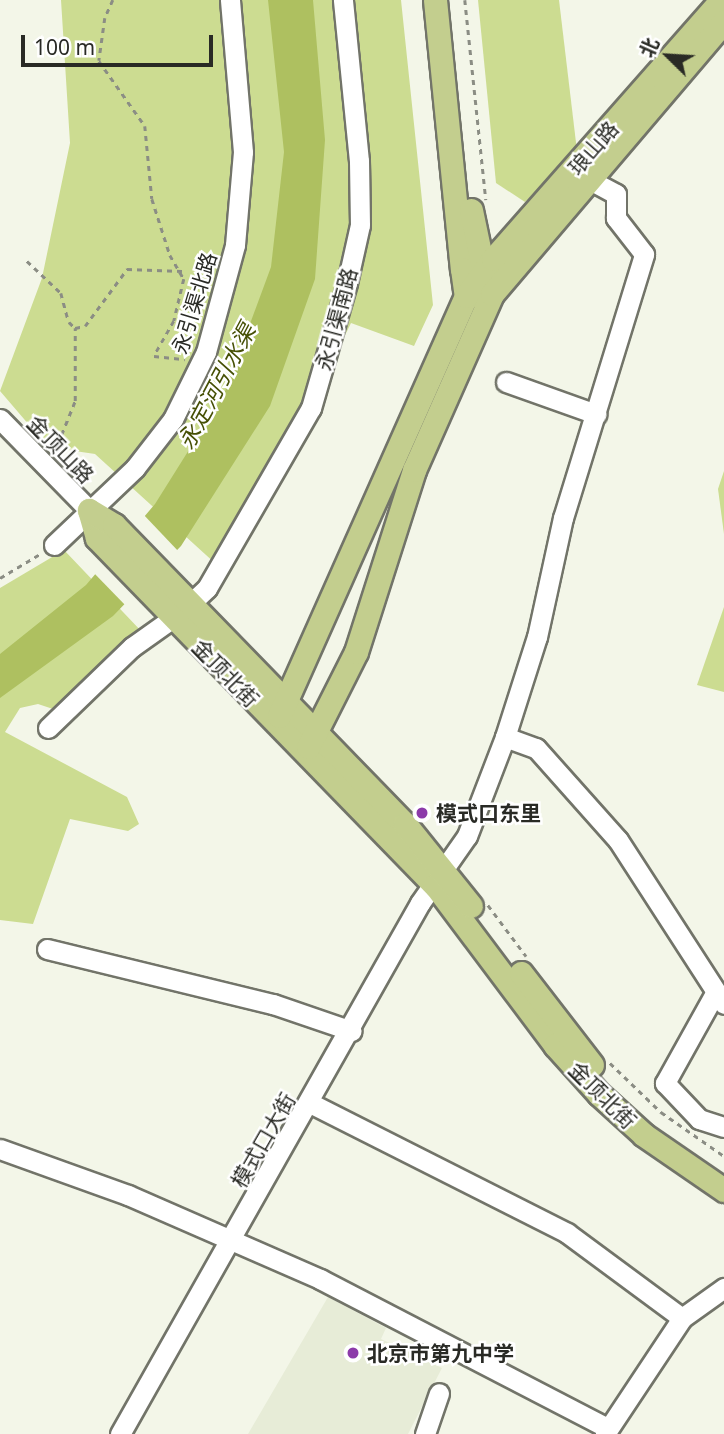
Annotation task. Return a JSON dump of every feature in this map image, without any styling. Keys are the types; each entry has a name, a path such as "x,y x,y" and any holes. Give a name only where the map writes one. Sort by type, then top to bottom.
{"main road":[{"path":"280,714 466,296 435,0"},
{"path":"310,744 373,611 414,470 487,284 449,0"},
{"name":"琅山路","path":"487,284 721,0"},
{"name":"琅山路","path":"487,284 588,178 724,21"},
{"path":"466,296 487,284"},
{"name":"金顶北街","path":"89,510 173,603 440,877 587,1060 637,1111 724,1173"},
{"name":"金顶北街","path":"440,877 555,1045 599,1094 644,1135 724,1191"}],"street":[{"name":"永引渠北路","path":"54,545 135,468 173,419 201,365 235,245 242,165 230,0"},
{"name":"永引渠南路","path":"48,728 132,647 173,603 207,588 311,408 347,283 360,225 359,161 343,0"},
{"path":"440,877 467,836 505,737 537,637 563,518 645,254 616,218 616,194 588,178"},
{"path":"506,382 596,414"},
{"name":"金顶山路","path":"0,419 89,510"},
{"path":"505,737 536,748 618,840 719,999 665,1083 699,1119 724,1127"},
{"name":"模式口大街","path":"120,1434 440,877"},
{"path":"47,949 273,1004 352,1031"},
{"path":"310,1103 566,1233 682,1318"},
{"path":"0,1149 128,1195 320,1279 606,1431 682,1318 724,1288"},
{"path":"425,1434 439,1393"}],"path":[{"path":"113,0 105,18 99,61 145,126 152,199 170,255 182,271 174,321 154,356 201,365"},
{"path":"465,0 488,212"},
{"path":"27,261 61,293 75,328 75,401 65,432 44,465"},
{"path":"75,328 85,326 127,269 182,271"},
{"path":"0,578 54,545"},
{"path":"487,904 534,967"},
{"name":"金顶北街","path":"605,1058 660,1112 724,1156"}],"shaded area":[{"path":"61,0 401,0 433,305 414,346 351,323 228,575 95,454 48,447 0,391 42,278 70,143"},
{"path":"268,0 313,0 325,140 315,279 270,406 181,546 113,616 0,698 0,654 86,585 155,504 224,394 271,267 284,152"},
{"path":"478,0 559,0 577,151 525,202 496,183"},
{"path":"724,471 724,534 718,489"},
{"path":"64,550 143,633 56,710 38,704 20,708 5,732 127,797 139,824 128,831 70,819 33,924 0,920 0,588"},
{"path":"724,607 724,692 697,685"},
{"name":"北京市第九中学","path":"328,1297 386,1328 381,1339 442,1368 408,1434 248,1434"}],"pier":[{"path":"142,513 180,553 127,607 93,572"}],"place":[{"name":"模式口东里","path":"422,813"},
{"name":"北京市第九中学","path":"353,1353"}],"water label":[{"name":"永定河引水渠","path":"216,386"}]}
